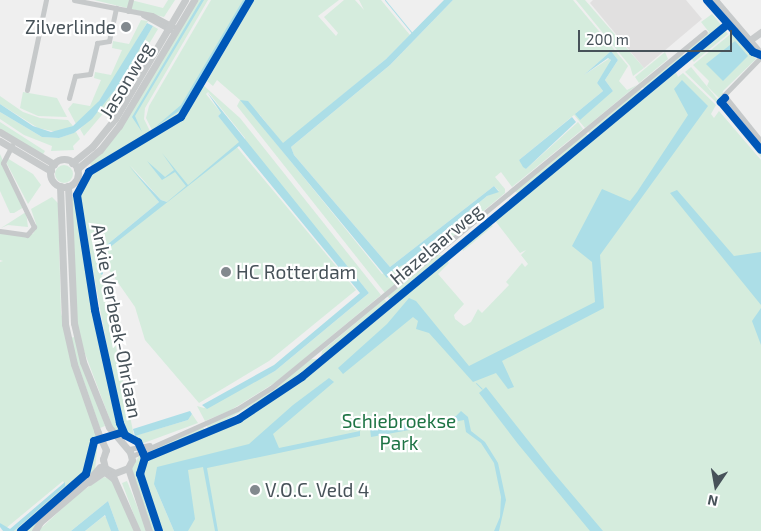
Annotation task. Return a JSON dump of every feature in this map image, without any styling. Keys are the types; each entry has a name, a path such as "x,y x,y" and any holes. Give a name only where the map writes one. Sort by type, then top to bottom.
{"main road":[{"name":"Jasonweg","path":"74,166 100,150 119,126 186,0"},
{"name":"Jasonweg","path":"172,28 194,0"},
{"path":"716,0 761,56"},
{"path":"750,40 761,32"},
{"path":"0,132 12,145"},
{"path":"0,141 12,145 52,167"},
{"path":"63,160 74,166 76,180 68,186 60,186 52,181 52,167 63,160"},
{"name":"Ankie Verbeek-Ohrlaan","path":"60,186 64,324 74,364 104,449"},
{"name":"Ankie Verbeek-Ohrlaan","path":"68,186 74,323 84,362 116,443"},
{"path":"104,470 104,449 116,443 128,452 126,469 149,531"},
{"path":"114,475 126,469"},
{"path":"104,470 114,475 137,531"},
{"path":"35,531 40,522 104,470"}],"street":[{"path":"27,90 46,0"},
{"path":"74,0 138,12 172,28"},
{"path":"160,130 181,116 250,0"},
{"path":"128,11 130,1"},
{"path":"69,98 75,76 90,74 97,43 109,42 116,8"},
{"name":"Hazelaarweg","path":"128,452 203,425 271,388 705,32"},
{"path":"761,56 724,95 761,141"},
{"path":"0,231 27,235 34,227 4,163 12,145"}],"shaded area":[{"path":"593,0 686,0 702,19 644,68 590,3"}],"green space":[{"path":"94,0 131,0 163,8 168,0 175,0 164,17"},
{"path":"195,0 208,0 145,108 144,119 151,133 93,168 89,162 101,150"},
{"path":"211,0 245,0 181,113 153,132 146,118 149,106"},
{"path":"254,0 339,0 318,16 336,36 338,33 324,17 344,0 355,0 364,10 359,0 381,0 410,35 386,59 283,144 260,115 241,100 382,274 405,264 487,196 499,191 494,186 390,267 294,155 291,147 390,65 453,0 573,0 628,66 619,81 627,90 637,85 585,128 574,115 519,160 526,169 578,122 583,129 512,187 501,172 495,177 505,189 505,193 385,293 237,106 240,100 217,80 213,86 207,81","holes":["611,51 618,60 605,80 613,91 575,114 603,91 597,83 611,62 610,58 584,75"]},
{"path":"576,0 585,0 644,68 633,76 630,66"},
{"path":"712,14 723,27 688,55 686,51 709,32 701,22"},
{"path":"141,20 148,21 117,74 95,107 76,124 68,109 73,103 90,106 101,80 94,78 95,72 111,75 122,50 112,48 113,41 129,44"},
{"path":"153,26 158,29 118,96 84,136 80,129 113,92"},
{"path":"724,29 728,34 694,62 690,57"},
{"path":"733,32 756,59 723,91 721,100 707,86 709,81 693,65"},
{"path":"665,52 668,59 639,83 635,77"},
{"path":"682,54 684,56 645,89 642,87"},
{"path":"691,67 719,101 718,104 685,72"},
{"name":"Schiebroekse Park","path":"675,70 678,77 683,73 716,105 711,114 714,118 719,111 761,160 761,531 178,531 154,484 174,531 161,531 142,474 148,459 229,425 272,400 326,362 325,359 390,305 394,309 391,304 446,259 449,263 438,274 464,304 454,315 455,319 464,326 471,322 478,309 482,313 509,285 506,282 522,263 525,267 528,264 521,255 526,250 520,253 493,218"},
{"name":"HC Rotterdam","path":"203,85 240,118 381,295 276,382 231,410 205,421 197,406 204,408 275,371 369,293 245,143 245,138 208,92 206,94 221,113 218,116 240,142 236,146 356,290 269,361 199,403 145,340 135,307 98,254 162,202 167,202 161,200 130,165 159,202 97,253 134,436 188,420 192,414 198,423 141,444 125,432 120,417 79,194 90,174 185,116"},
{"path":"641,88 642,91 591,134 588,132"},
{"path":"23,92 57,98 67,117 38,116 20,108"},
{"path":"0,96 23,112 40,118 68,120 73,126 57,132 38,128 0,104"},
{"path":"722,105 761,151 761,157 720,107"},
{"path":"0,112 42,137 59,138 76,132 80,139 73,146 74,150 51,151 52,146 24,135 0,119"},
{"path":"0,122 45,151 42,156 0,130"},
{"path":"586,133 588,135 531,183 517,193 515,191"},
{"path":"0,154 24,207 14,213 10,213 0,191"},
{"path":"7,158 33,174 41,185 28,204 6,162"},
{"path":"60,165 68,165 73,170 71,181 60,183 55,178 55,170"},
{"path":"70,196 76,198 95,319 121,429 115,433 78,335"},
{"path":"52,197 58,203 61,313 97,438 92,442 83,474 19,531 14,531 65,485 63,481 5,529 0,523 0,262 3,261 0,260 0,233 33,234 36,224 31,209"},
{"path":"26,212 28,227 8,225 1,228"},
{"path":"488,223 493,226 463,251 461,246"},
{"path":"437,255 443,255 390,299 387,296"},
{"path":"384,299 387,302 321,357 322,351"},
{"path":"75,337 105,426 100,428 69,338"},
{"path":"311,359 318,359 279,390 208,430 207,425 262,397"},
{"path":"203,427 205,431 145,455 144,452"},
{"path":"98,440 95,470 33,531 23,531 87,475 94,443"},
{"path":"141,453 139,477 157,531 152,531 131,469"},
{"path":"104,477 112,480 134,531 119,531 108,501 71,531 38,531 79,493"},
{"path":"127,481 147,531 140,531 122,483"},
{"path":"104,516 108,518 111,531 85,531"}],"water":[{"path":"201,0 204,0 135,116 142,132 132,117"},
{"path":"243,0 246,0 182,109 154,128 181,105"},
{"path":"444,0 453,0 390,65 291,147 294,155 390,267 494,186 499,192 487,196 405,264 393,270 387,278 240,100 248,101 283,143 386,59"},
{"path":"147,23 153,26 118,86 92,119 74,133 59,138 42,137 0,112 0,104 33,126 51,132 73,126 99,101"},
{"path":"735,41 748,56 723,81 706,64"},
{"path":"611,51 618,60 605,80 613,91 580,120 575,114 603,91 597,83 611,60 608,58 584,75"},
{"path":"682,80 708,106 600,255 604,308 502,361 514,387 508,389 496,373 473,382 429,333 416,329 418,321 413,317 343,374 338,368 387,324 409,298 416,301 469,366 595,302 592,262 572,246 602,189 630,201 637,192 688,115 674,89"},
{"path":"207,92 369,293 275,371 207,409 202,405 274,365 360,293 239,146 100,255 103,274 101,275 97,253 159,202 129,166 161,200 167,202 186,186 175,172 162,180 147,161 165,177 174,170 162,153 188,185 239,142 218,116 221,113"},
{"path":"572,117 576,122 526,169 523,167 519,160"},
{"path":"677,190 734,256 761,252 761,305 670,193"},
{"path":"761,308 761,345 752,321"},
{"path":"329,378 334,382 273,434 279,448 360,431 360,436 207,468 218,531 215,531 203,467 188,470 195,519 188,531 174,531 154,484 157,467 249,444 293,405"},
{"path":"486,387 553,472 603,531 590,531 518,444 479,393"},
{"path":"190,411 192,414 188,420 135,436 133,429"},
{"path":"461,411 468,417 471,431 485,442 498,463 506,500 499,531 494,531 500,517 501,497 494,463 481,443 466,432 464,420 371,437 370,429 456,416"},
{"path":"65,482 65,486 14,531 3,531 0,527 0,523 10,529"},
{"path":"108,501 119,531 111,531 105,515 85,531 71,531"}],"waterway":[{"path":"385,0 412,33"},
{"path":"476,383 482,389"}],"cycle path":[{"path":"159,531 140,474 145,458 138,442 125,435 120,423 95,310 77,195 89,172 181,117 250,0"},
{"path":"707,0 753,52 761,55"},
{"path":"145,458 239,419 302,377 728,24"},
{"path":"725,98 721,102 761,150"},
{"path":"21,531 86,474 94,441 123,432"}],"place":[{"name":"Zilverlinde","path":"126,27"},
{"name":"HC Rotterdam","path":"226,272"},
{"name":"V.O.C. Veld 4","path":"255,490"}]}
